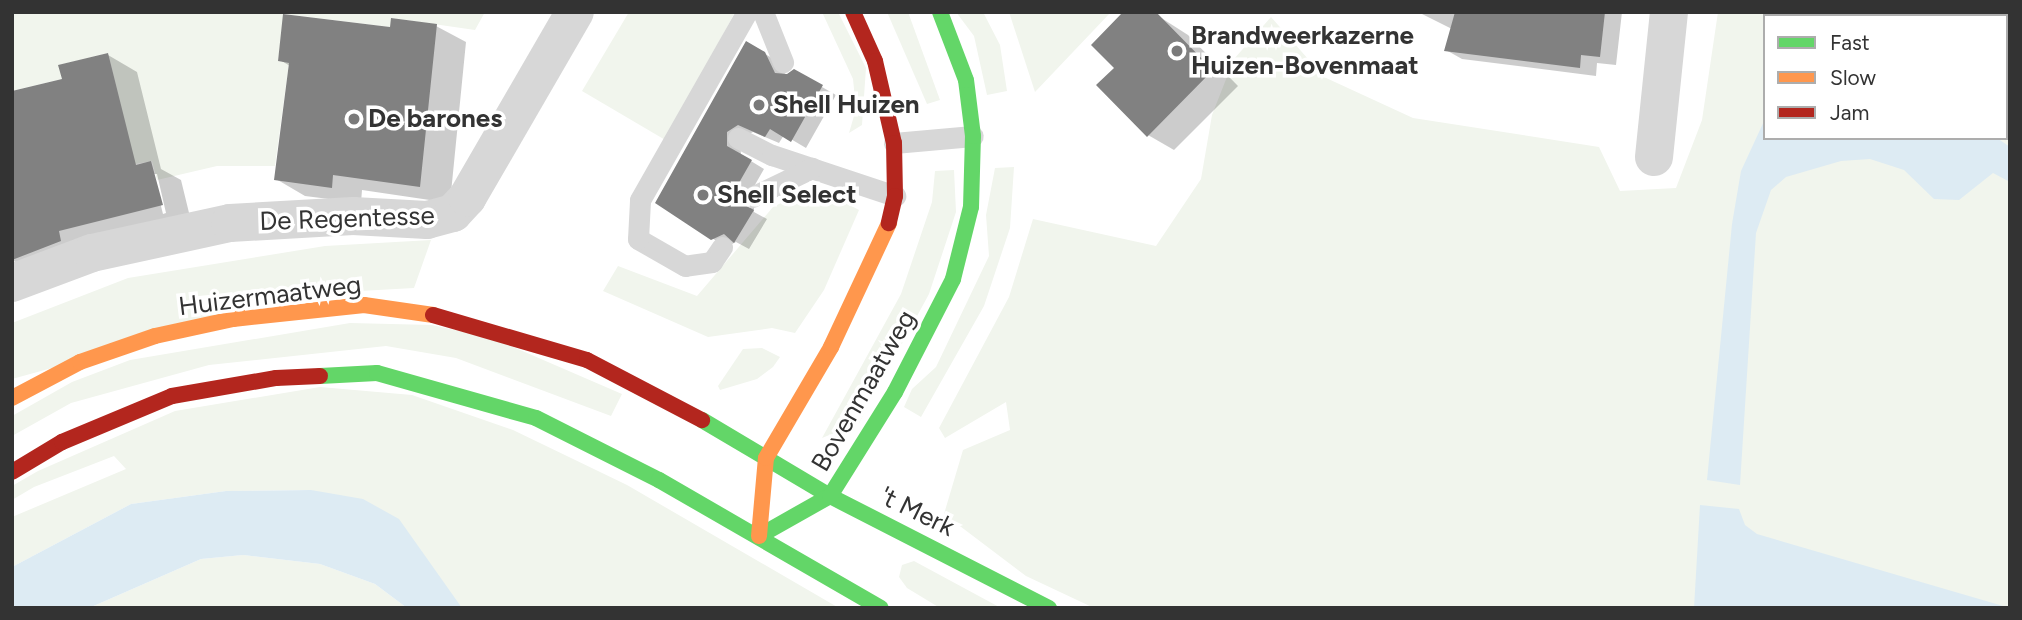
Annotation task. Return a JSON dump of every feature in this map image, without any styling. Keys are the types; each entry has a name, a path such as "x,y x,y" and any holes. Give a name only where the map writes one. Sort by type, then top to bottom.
{"main road":[{"name":"Bovenmaatweg","path":"759,536 766,458 831,347 889,224 895,196 894,143 875,61 853,12"},
{"name":"Bovenmaatweg","path":"759,536 830,496 895,393 953,279 971,206 973,136 967,80 940,12"},
{"name":"Huizermaatweg","path":"12,398 80,362 155,336 233,319 364,305 510,332 587,360 766,458"},
{"path":"12,472 62,442 172,396 276,378 377,373 536,418 759,536 881,608"},
{"name":"'t Merk","path":"766,458 830,496 1049,608"}],"street":[{"name":"De Regentesse","path":"12,283 92,253 230,223 353,216 427,220 453,213 467,198 575,12"},
{"path":"1654,157 1669,12"}],"lane":[{"path":"722,247 712,262 685,266 638,239 640,200 747,12"},
{"path":"763,12 783,62"},
{"path":"894,143 973,136"},
{"path":"738,138 813,168 895,196"},
{"path":"752,197 813,168"}],"shaded area":[{"path":"12,12 485,12 475,30 392,18 390,27 284,14 278,61 289,63 275,166 217,166 157,180 152,161 135,164 108,53 59,65 62,79 12,91"},
{"path":"629,12 735,12 667,141 582,91"},
{"path":"822,12 838,12 866,68 862,125 849,133 856,109 853,79"},
{"path":"887,12 908,12 940,100 927,104"},
{"path":"956,12 983,12 1000,45 1007,91 987,95 974,36"},
{"path":"1009,12 1111,12 1035,92"},
{"path":"1718,12 1799,14 1763,14 1763,140 2008,140 2008,106 2010,108 2010,608 1094,608 1026,576 944,514 963,450 1010,430 1006,402 945,438 939,428 1009,297 1033,219 1156,246 1201,179 1212,115 1234,59 1271,17 1324,77 1413,118 1599,147 1620,191 1676,188 1702,120"},
{"path":"1926,12 2010,12 2010,36 2008,14"},
{"path":"1763,123 1763,140 2000,140 2010,147 2010,182 1993,173 1959,200 1934,199 1904,170 1870,159 1841,161 1786,177 1771,190 1756,233 1740,485 1707,480 1732,224 1741,171"},
{"path":"1014,167 1010,228 984,306 921,417 904,407 912,389 936,367 989,256 986,215 995,168"},
{"path":"954,170 956,212 929,294 859,423 822,438 901,294 932,202 935,171"},
{"path":"791,198 844,202 859,210 824,290 795,333 772,328 708,337 603,291 618,266 697,296 773,207"},
{"path":"431,240 414,288 324,293 12,379 12,323 128,278 325,246"},
{"path":"350,323 432,325 495,339 622,394 611,416 456,358 386,346 209,365 71,403 12,436 12,416 72,382 130,360"},
{"path":"762,348 780,357 773,367 757,379 720,390 718,386 743,349"},
{"path":"320,387 412,395 513,430 627,485 839,608 462,608 311,490 226,491 131,504 12,567 12,517 126,469 114,456 34,487 12,500 12,486 38,471 175,411"},
{"path":"311,490 363,499 399,519 462,608 407,608 375,584 320,564 243,555 201,559 89,608 12,608 12,567 131,504 226,491"},
{"path":"1700,505 1739,509 1745,525 1757,534 2010,608 1694,608"},
{"path":"243,555 320,564 375,584 407,608 89,608 201,559"},
{"path":"914,561 1001,608 940,608 907,588 899,577 902,565"}],"building":[{"path":"1123,12 1156,12 1213,70 1147,137 1096,85 1114,68 1091,45"},
{"path":"1455,12 1605,12 1600,57 1581,55 1580,68 1444,51"},
{"name":"De barones","path":"283,14 390,27 391,18 437,24 420,187 333,175 332,188 274,180 289,63 278,61"},
{"path":"746,41 765,52 775,73 787,74 794,69 823,85 791,142 770,129 765,137 738,125 727,132 727,146 752,160 736,188 741,191 741,203 754,210 734,243 724,234 711,240 655,203"},
{"path":"108,53 136,165 151,161 163,205 59,231 61,241 12,260 12,91 62,79 58,65"}],"traffic: fast":[{"path":"759,536 830,496 895,392 953,279 971,207 973,136 966,80 940,12"},
{"path":"320,376 377,373 536,418 659,480 881,608"},
{"path":"702,420 830,496 1049,608"}],"traffic: slow":[{"path":"759,536 766,458 831,347 889,223"},
{"path":"12,398 80,362 155,336 233,319 364,305 433,315"}],"traffic: jam":[{"path":"853,12 875,61 894,143 895,196 889,223"},
{"path":"433,315 587,360 702,420"},
{"path":"12,472 62,442 172,396 276,378 320,376"}],"place":[{"name":"Brandweerkazerne Huizen-Bovenmaat","path":"1177,51"},
{"name":"Shell Huizen","path":"759,105"},
{"name":"De barones","path":"354,119"},
{"name":"Shell Select","path":"703,195"}]}
